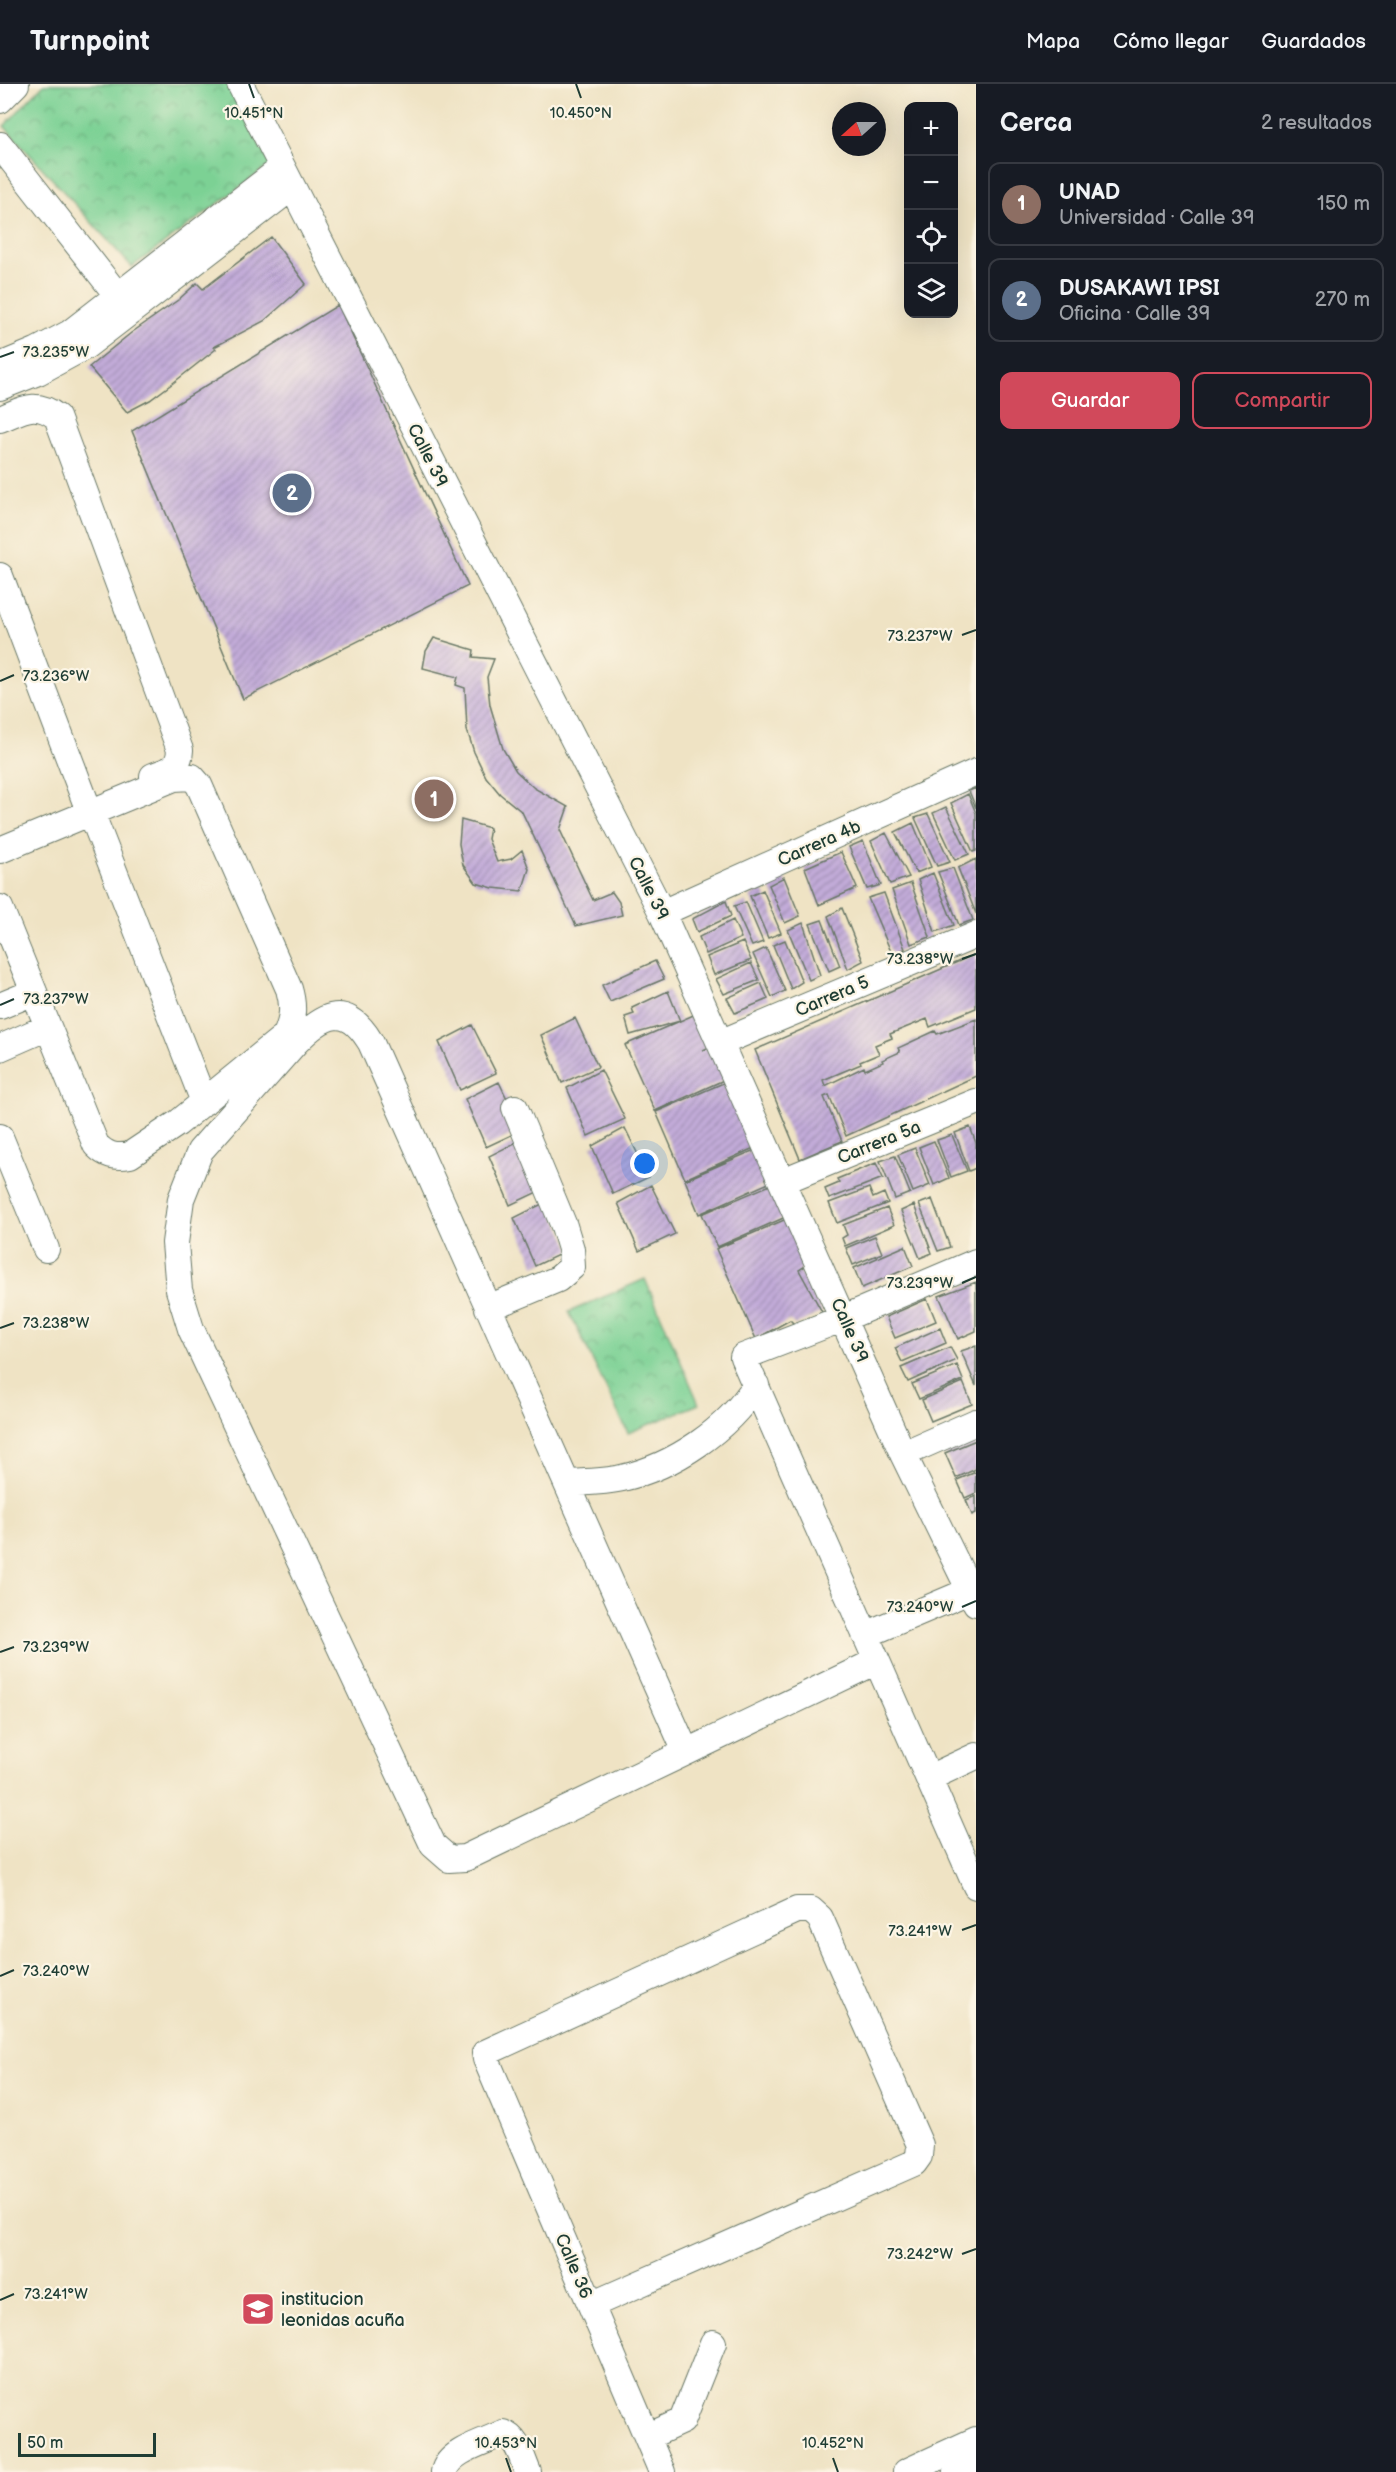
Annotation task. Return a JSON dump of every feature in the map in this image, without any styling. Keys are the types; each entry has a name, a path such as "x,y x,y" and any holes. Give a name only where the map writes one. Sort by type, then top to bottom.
{"main road":[{"path":"958,2472 976,2464"}],"street":[{"path":"0,100 16,84"},
{"name":"Calle 39","path":"240,84 662,913 903,1454 974,1594"},
{"path":"0,145 124,304"},
{"path":"0,366 36,351 124,304 287,178"},
{"path":"0,387 65,359 86,346 124,304"},
{"path":"0,419 29,408 39,407 47,409 57,417 180,750 179,760 174,767 0,850"},
{"path":"0,576 204,1102"},
{"name":"Carrera 4b","path":"662,913 976,772"},
{"path":"0,839 174,778 192,777 199,785 290,989 293,1015 286,1035 178,1123 130,1155 110,1156 96,1145 0,908"},
{"name":"Carrera 5","path":"720,1043 976,935"},
{"path":"0,1006 34,992"},
{"path":"686,1752 371,1043 363,1028 348,1017 336,1014 328,1017 310,1028 296,1042 200,1151 181,1199 175,1243 179,1290 191,1329 433,1845 449,1859 465,1858 877,1661"},
{"path":"0,1048 48,1028"},
{"name":"Carrera 5a","path":"783,1181 976,1102"},
{"path":"488,1308 558,1279 572,1267 571,1249 564,1226 515,1108"},
{"path":"0,1137 46,1249"},
{"path":"976,1262 844,1318 743,1357 976,1886"},
{"path":"567,1483 622,1478 675,1459 720,1428 756,1385"},
{"path":"903,1454 976,1422"},
{"path":"866,1635 974,1594"},
{"path":"928,1778 976,1756"},
{"name":"Calle 36","path":"591,2305 914,2163 920,2156 920,2145 820,1918 811,1910 797,1910 491,2048 485,2053 486,2059 662,2472"},
{"path":"647,2437 682,2421 713,2343"},
{"path":"444,2472 446,2463 454,2456 503,2433 514,2441 528,2472"},
{"path":"906,2472 976,2440"}],"green space":[{"path":"44,84 228,84 270,165 132,267 4,126"},
{"path":"645,1279 699,1404 628,1433 569,1312"}],"building":[{"path":"271,237 306,284 264,321 214,347 216,349 173,383 150,400 127,412 89,367 197,283 203,289"},
{"path":"338,305 468,586 243,699 132,431"},
{"path":"434,638 474,650 473,657 494,659 487,677 490,705 503,749 516,771 534,788 568,807 560,830 593,900 612,892 619,902 622,915 576,926 522,812 500,794 486,777 474,752 467,730 465,688 456,685 458,677 423,668 426,651"},
{"path":"976,788 976,808 969,791"},
{"path":"968,794 976,813 976,851 973,852 951,803"},
{"path":"946,807 969,854 955,860 933,813"},
{"path":"928,814 950,862 937,866 915,818"},
{"path":"461,820 490,828 488,839 497,862 511,859 522,850 529,869 522,891 493,888 476,883 463,865 459,844"},
{"path":"913,823 931,867 916,873 895,832"},
{"path":"886,833 909,877 890,884 871,841"},
{"path":"863,841 881,885 867,889 849,847"},
{"path":"841,852 857,888 819,905 805,868"},
{"path":"976,859 976,914 958,868"},
{"path":"953,868 973,920 959,925 938,872"},
{"path":"933,873 954,925 935,932 918,880"},
{"path":"784,877 800,916 785,923 769,885"},
{"path":"911,883 930,937 911,944 892,890"},
{"path":"763,890 781,933 768,938 750,896"},
{"path":"884,893 905,949 892,954 868,898"},
{"path":"726,901 731,916 697,932 692,919"},
{"path":"746,902 763,942 752,946 734,906"},
{"path":"842,908 863,961 848,969 828,916"},
{"path":"733,920 741,938 706,954 699,937"},
{"path":"822,920 840,966 829,971 810,924"},
{"path":"803,923 820,975 809,980 788,930"},
{"path":"785,940 802,982 791,989 773,945"},
{"path":"743,942 751,960 714,975 707,957"},
{"path":"766,948 785,991 772,997 753,954"},
{"path":"976,954 976,1008 930,1027 927,1019 890,1034 892,1038 875,1045 879,1054 823,1080 825,1086 864,1067 865,1070 883,1062 882,1060 900,1052 898,1048 935,1031 937,1034 976,1019 976,1076 846,1136 829,1095 824,1097 842,1141 800,1159 755,1050"},
{"path":"655,961 664,979 610,1002 602,985"},
{"path":"751,963 759,980 724,994 716,979"},
{"path":"761,983 768,999 735,1013 727,998"},
{"path":"668,991 680,1021 630,1035 625,1017 634,1014 632,1008"},
{"path":"698,1013 712,1046 703,1050 713,1047 726,1079 655,1111 625,1045"},
{"path":"575,1018 598,1067 562,1083 541,1035"},
{"path":"472,1025 496,1073 460,1090 439,1042"},
{"path":"601,1070 625,1119 588,1136 567,1088"},
{"path":"728,1081 756,1147 685,1179 656,1112"},
{"path":"499,1082 522,1130 486,1147 465,1099"},
{"path":"970,1127 976,1143 976,1168 969,1171 955,1133"},
{"path":"625,1128 649,1177 613,1194 592,1146"},
{"path":"952,1135 967,1171 951,1177 937,1140"},
{"path":"523,1139 546,1188 510,1205 489,1156"},
{"path":"934,1141 949,1178 934,1185 919,1147"},
{"path":"915,1148 930,1185 913,1192 898,1155"},
{"path":"757,1149 771,1182 699,1214 685,1180"},
{"path":"895,1156 910,1193 895,1199 880,1161"},
{"path":"876,1163 883,1178 829,1199 825,1189 839,1183 837,1179"},
{"path":"775,1183 788,1216 717,1247 702,1214"},
{"path":"651,1185 675,1234 639,1251 618,1203"},
{"path":"869,1188 873,1198 884,1193 888,1203 837,1223 829,1203"},
{"path":"932,1199 950,1247 938,1251 919,1204"},
{"path":"548,1201 571,1249 535,1266 514,1218"},
{"path":"914,1205 932,1253 920,1258 901,1211"},
{"path":"887,1208 894,1225 845,1246 842,1238 847,1235 843,1225"},
{"path":"789,1218 807,1265 799,1270 822,1312 795,1325 790,1320 756,1339 716,1249"},
{"path":"875,1236 882,1253 853,1265 846,1248"},
{"path":"905,1246 913,1266 862,1288 854,1268"},
{"path":"976,1282 976,1331 958,1339 939,1296"},
{"path":"927,1299 936,1321 895,1338 886,1317"},
{"path":"940,1328 946,1343 902,1362 895,1348"},
{"path":"976,1346 976,1386 961,1351"},
{"path":"950,1347 957,1360 908,1382 901,1368"},
{"path":"957,1365 963,1380 919,1399 912,1384"},
{"path":"963,1382 972,1404 931,1421 922,1400"},
{"path":"976,1440 976,1469 956,1478 945,1453"},
{"path":"976,1472 976,1493 965,1498 957,1480"},
{"path":"976,1496 976,1513 972,1515 966,1500"}],"place":[{"name":"DUSAKAWI IPSI","path":"292,493"},
{"name":"UNAD","path":"434,799"},
{"name":"institucion leonidas acuña","path":"258,2309"}]}
